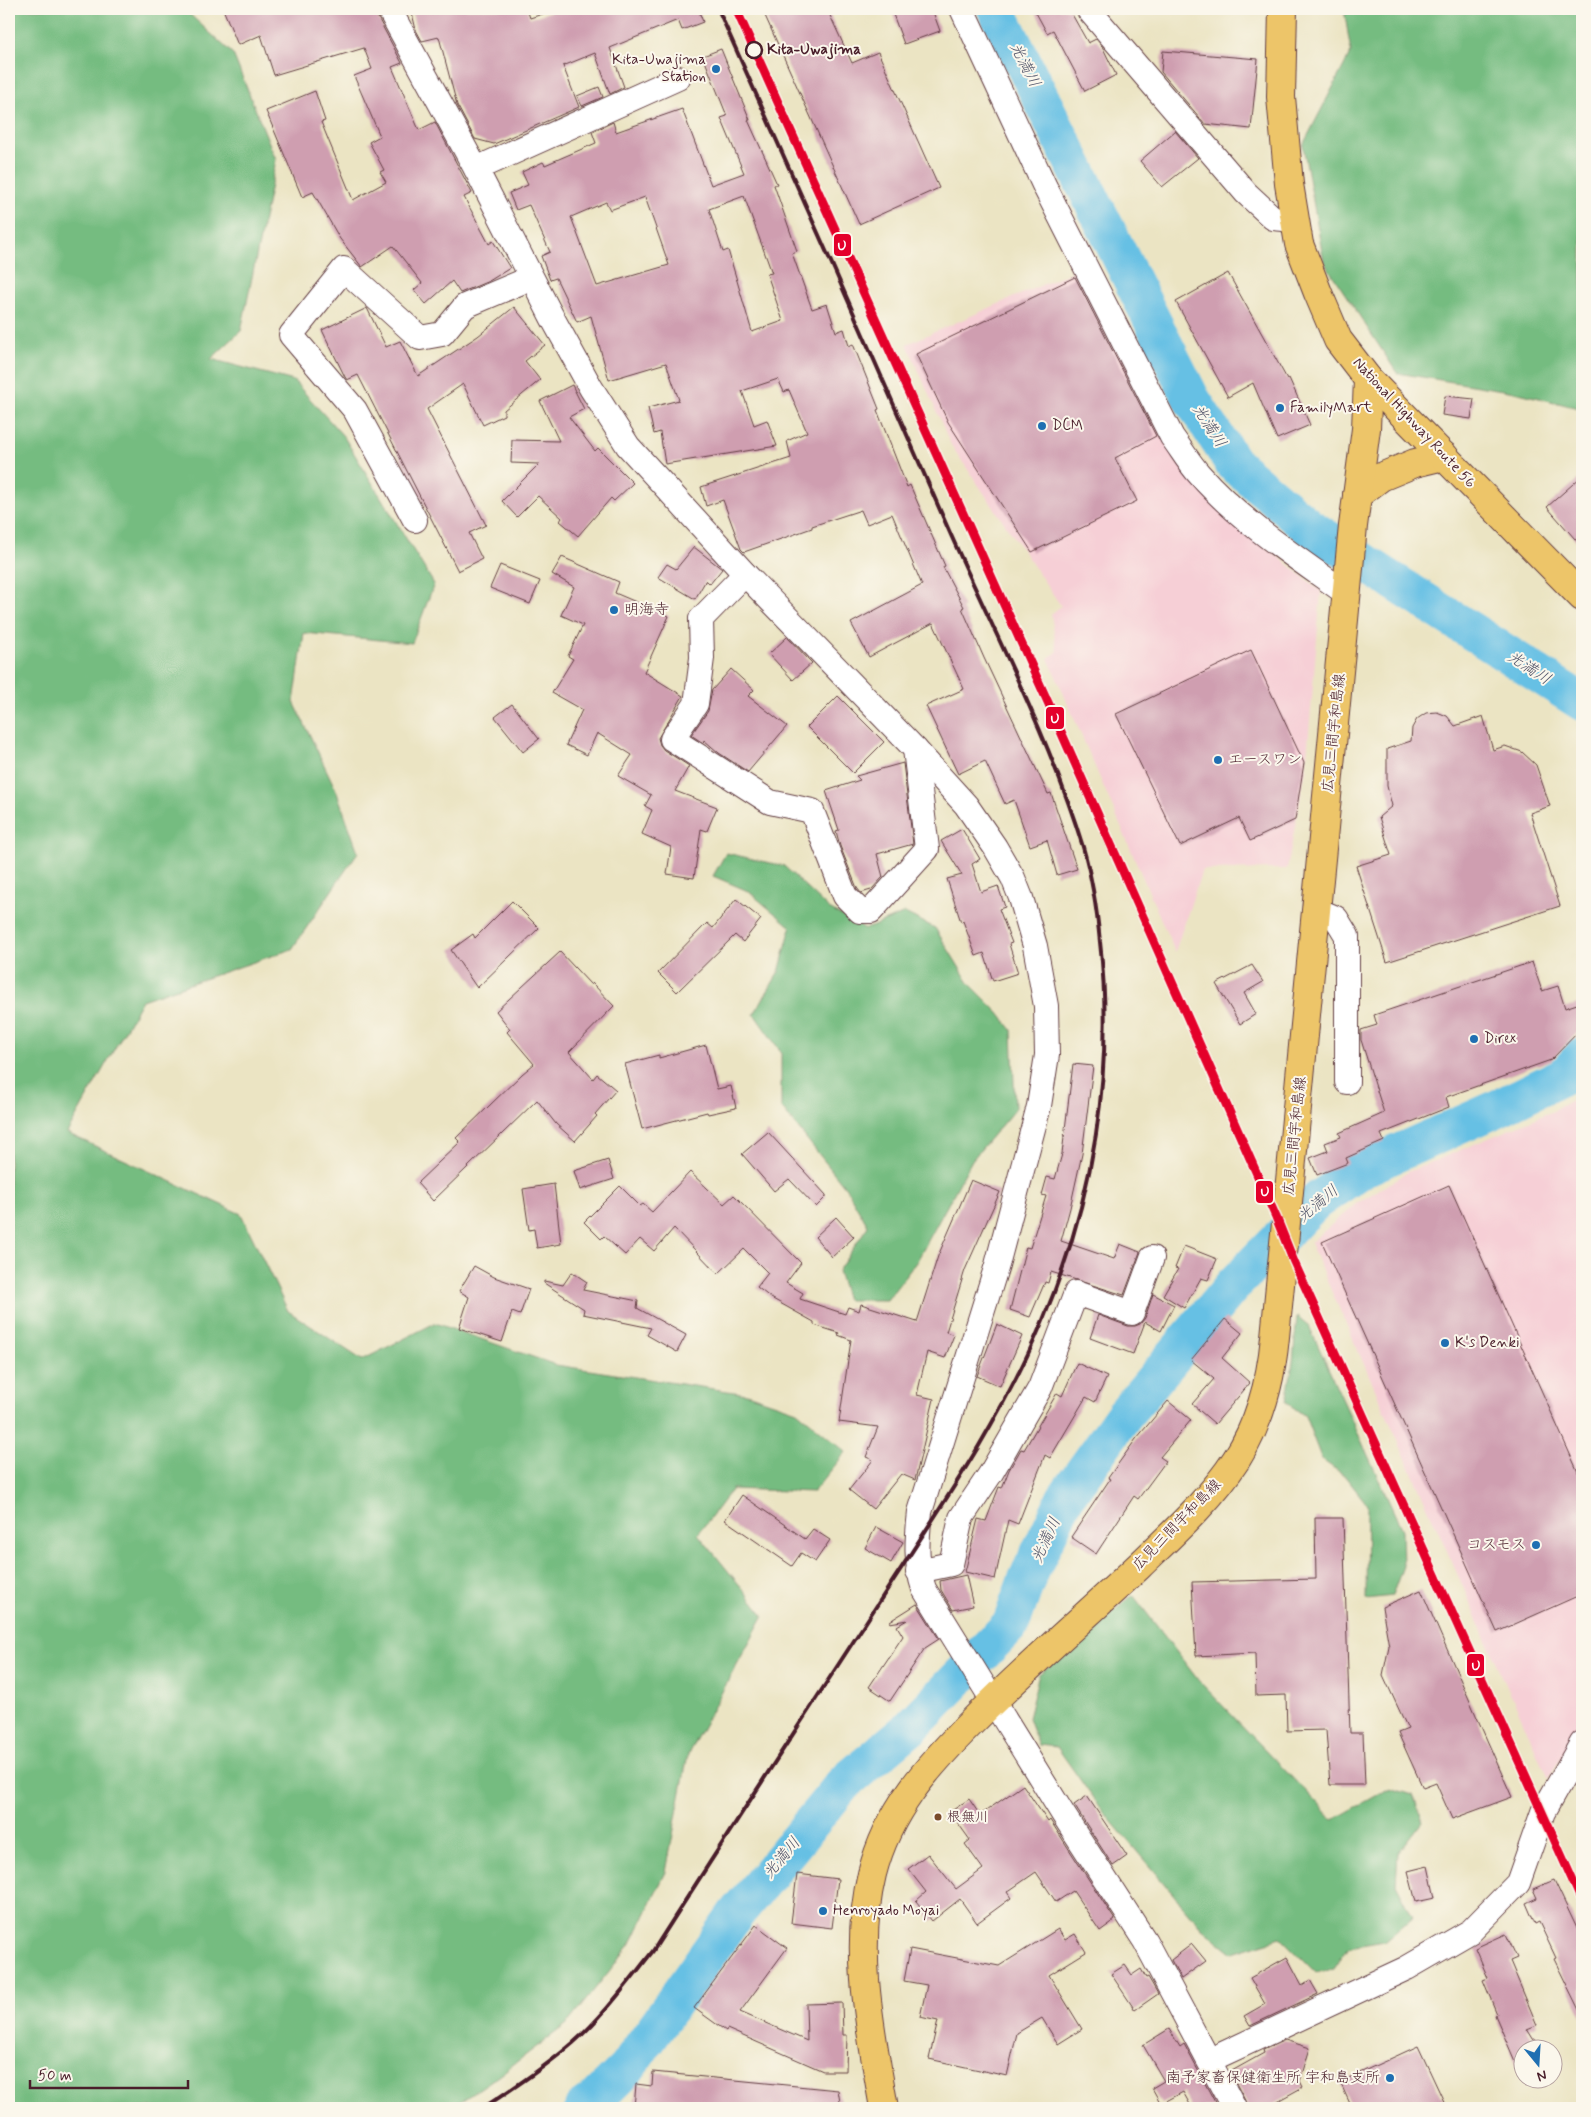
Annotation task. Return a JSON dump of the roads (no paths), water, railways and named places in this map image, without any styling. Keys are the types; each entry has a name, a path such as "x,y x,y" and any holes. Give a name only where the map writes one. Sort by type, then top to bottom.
{"main road":[{"name":"National Highway Route 56","path":"1283,9 1281,97 1289,184 1299,244 1338,340 1368,379 1582,597"},
{"path":"1357,495 1366,429 1368,379"},
{"path":"1357,495 1382,477 1415,463 1444,456"},
{"name":"広見三間宇和島線","path":"884,2108 869,2018 864,1974 865,1931 872,1874 881,1846 895,1816 914,1785 932,1761 993,1701 1164,1542 1209,1495 1237,1459 1265,1396 1272,1370 1357,495"}],"street":[{"path":"389,9 476,169 531,278 591,388 628,446 745,574 915,749 966,805 995,847 1013,878 1035,946 1046,1006 1047,1056 1039,1106 1010,1220 920,1512 917,1544 918,1571 924,1590 1062,1814 1145,1940 1234,2108"},
{"path":"962,9 1058,214 1172,437 1198,474 1229,505 1300,561 1347,589"},
{"path":"1088,9 1246,193 1273,218 1295,220"},
{"path":"476,169 678,78"},
{"path":"415,520 355,410 292,335 344,269 420,338 442,334 465,306 531,278"},
{"path":"745,574 701,619 702,658 696,704 672,739 770,802 812,811 845,896 860,911 872,911 927,849 915,749"},
{"path":"1317,910 1336,918 1347,936 1347,1082"},
{"path":"918,1571 951,1564 961,1518 991,1473 1040,1388 1076,1293 1132,1313 1152,1258"},
{"path":"1210,2060 1406,1968 1471,1931 1518,1883 1543,1812 1582,1743"}],"waterway":[{"name":"光満川","path":"996,9 1192,400 1234,464 1309,527 1582,702"},
{"name":"光満川","path":"583,2108 596,2099 626,2069 736,1914 844,1783 910,1728 1011,1624 1027,1579 1065,1498 1124,1415 1234,1284 1315,1202 1364,1168 1494,1110 1565,1075 1582,1057"}],"railway":[{"path":"483,2108 540,2069 584,2033 615,1999 653,1951 968,1463 1009,1393 1027,1357 1060,1275 1075,1229 1087,1182 1096,1135 1102,1087 1104,990 1099,930 1089,870 1068,803 1035,718 958,552 718,9"}],"place":[{"name":"Kita-Uwajima","path":"754,50"},
{"name":"Kita-Uwajima Station","path":"716,69"},
{"name":"FamilyMart","path":"1280,408"},
{"name":"DCM","path":"1042,426"},
{"name":"明海寺","path":"614,610"},
{"name":"エースワン","path":"1218,760"},
{"name":"Direx","path":"1474,1039"},
{"name":"K's Denki","path":"1445,1343"},
{"name":"コスモス","path":"1536,1545"},
{"name":"根無川","path":"938,1817"},
{"name":"Henroyado Moyai","path":"823,1911"},
{"name":"南予家畜保健衛生所 宇和島支所","path":"1390,2078"}]}
